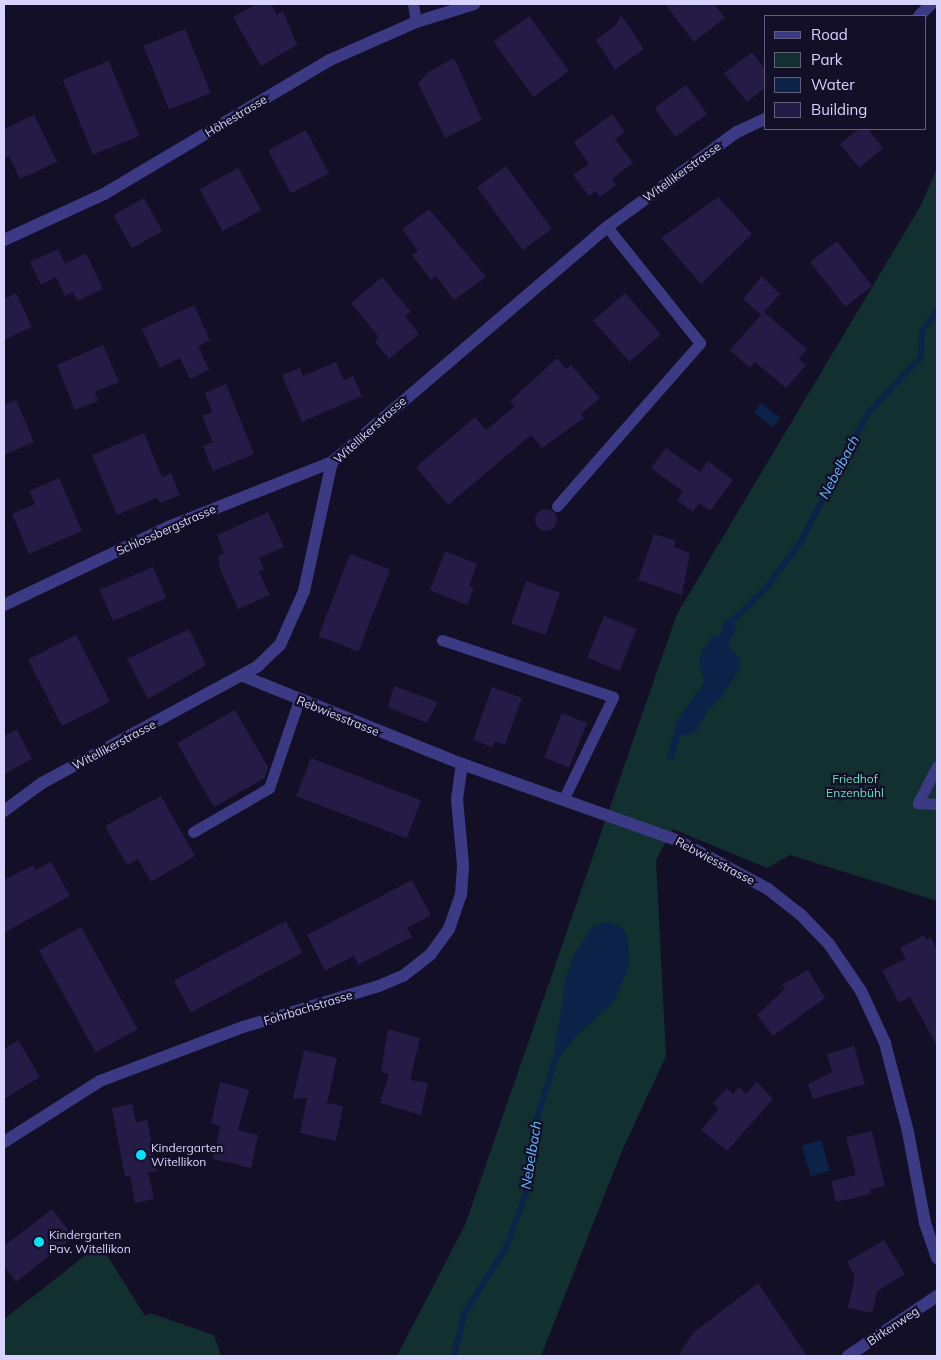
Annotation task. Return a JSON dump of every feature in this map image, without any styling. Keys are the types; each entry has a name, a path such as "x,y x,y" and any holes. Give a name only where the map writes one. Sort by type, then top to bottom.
{"street":[{"name":"Höhestrasse","path":"4,240 104,194 330,60 416,22 474,4"},
{"path":"920,15 931,4"},
{"name":"Witellikerstrasse","path":"4,811 42,783 243,676 280,645 292,622 304,591 332,462 607,227 737,132 764,119"},
{"name":"Schlossbergstrasse","path":"4,605 168,527 332,462"},
{"name":"Rebwiesstrasse","path":"243,676 462,764 677,840 768,889 829,944 861,991 885,1043 908,1132 925,1223 937,1258"},
{"name":"Fohrbachstrasse","path":"4,1142 100,1081 243,1027 379,986 403,976 430,955 449,928 461,895 463,864 457,799 462,764"},
{"name":"Birkenweg","path":"848,1356 937,1296"}],"lane":[{"path":"413,4 416,22"},
{"path":"557,506 700,343 607,227"},
{"path":"442,640 613,697 562,800"},
{"path":"193,832 269,788 299,700"},
{"path":"937,766 918,803 937,804"}],"green space":[{"name":"Friedhof Enzenbühl","path":"937,168 937,901 790,855 767,868 673,829 656,860 666,1056 621,1153 541,1356 397,1356 465,1225 677,614 921,205"},
{"path":"100,1244 145,1316 150,1313 214,1335 221,1356 4,1356 4,1319"}],"water":[{"path":"761,403 780,418 773,427 754,412"},
{"path":"726,618 737,628 728,645 740,660 740,669 720,699 708,710 696,732 680,736 674,759 666,760 678,719 704,682 699,660 703,650 712,636 719,636"},
{"path":"608,921 622,927 628,938 630,964 613,1003 574,1038 557,1061 553,1059 567,974 574,955 592,927"},
{"path":"821,1140 830,1171 811,1176 802,1146"}],"building":[{"path":"257,4 271,4 277,15 283,11 297,45 261,66 233,17"},
{"path":"665,4 714,4 725,18 694,42"},
{"path":"621,15 644,49 615,70 596,40 615,26"},
{"path":"529,16 569,71 533,97 493,42"},
{"path":"185,29 211,93 169,110 143,46"},
{"path":"752,52 764,68 764,89 747,102 724,73"},
{"path":"454,58 482,120 445,138 418,83 430,71"},
{"path":"109,61 139,136 93,155 63,80"},
{"path":"686,85 707,114 676,137 654,108"},
{"path":"612,114 625,132 615,139 633,163 612,179 616,185 600,197 596,191 589,196 573,175 589,164 574,142"},
{"path":"34,115 57,162 20,179 9,156 4,159 4,129"},
{"path":"306,130 329,173 291,193 268,150"},
{"path":"858,130 869,130 883,148 859,168 840,144"},
{"path":"506,166 552,229 523,250 477,187"},
{"path":"238,168 261,210 223,231 200,189"},
{"path":"718,197 752,234 701,284 661,238"},
{"path":"144,198 162,231 132,248 113,215"},
{"path":"429,209 486,277 454,300 436,276 431,280 412,255 418,251 402,229"},
{"path":"837,241 872,286 845,307 810,262"},
{"path":"58,249 65,264 86,253 103,289 77,301 73,292 65,296 56,277 41,285 30,262"},
{"path":"762,276 780,294 764,312 807,349 799,359 806,365 786,388 755,362 750,368 730,350 761,315 743,299"},
{"path":"382,277 411,312 405,316 419,334 389,359 375,342 378,336 351,303"},
{"path":"16,293 32,327 4,340 4,299"},
{"path":"625,293 661,335 629,362 593,321"},
{"path":"194,305 210,340 198,346 209,370 190,379 180,358 160,368 142,329"},
{"path":"103,345 119,382 95,392 98,401 75,410 57,365"},
{"path":"557,358 566,369 571,365 600,398 581,414 584,418 542,448 531,435 448,505 416,467 475,417 486,430 515,406 510,401"},
{"path":"336,362 344,380 353,376 362,396 302,422 282,375 300,368 303,376"},
{"path":"226,384 254,454 213,471 203,446 213,442 202,416 212,412 205,393"},
{"path":"16,400 34,442 4,455 4,405"},
{"path":"144,433 162,477 171,473 180,495 160,503 157,498 117,515 92,455"},
{"path":"666,448 700,472 708,461 733,480 710,511 699,503 693,512 677,500 683,492 651,468"},
{"path":"59,478 82,531 29,554 12,514 35,504 29,491"},
{"path":"546,509 556,516 557,520 550,530 546,531 536,524 535,520 542,510"},
{"path":"268,512 284,547 259,558 264,569 259,572 270,595 238,609 220,569 218,556 224,553 217,535"},
{"path":"654,534 676,541 674,547 690,553 682,595 638,580"},
{"path":"445,551 477,564 469,586 474,588 467,605 430,590"},
{"path":"350,554 390,569 359,652 318,636"},
{"path":"153,567 166,598 113,621 100,590"},
{"path":"526,581 560,593 545,635 511,624"},
{"path":"604,616 636,629 620,671 587,658"},
{"path":"189,629 206,665 148,699 127,659"},
{"path":"76,635 110,702 62,726 28,660"},
{"path":"394,686 438,702 427,723 388,707"},
{"path":"492,687 522,698 505,745 495,741 492,747 473,740"},
{"path":"235,710 268,767 265,778 214,807 177,743"},
{"path":"562,713 587,723 569,768 544,758"},
{"path":"17,730 32,759 4,774 4,736"},
{"path":"311,758 421,800 406,839 296,796"},
{"path":"161,796 195,856 151,882 138,859 127,865 105,826"},
{"path":"51,862 70,896 4,933 4,880 33,865 36,870"},
{"path":"412,880 431,915 407,928 412,937 358,965 354,956 325,971 307,935"},
{"path":"286,921 303,953 191,1012 174,981"},
{"path":"81,927 138,1029 96,1053 39,950"},
{"path":"924,935 926,940 931,937 937,950 937,1046 910,997 899,1003 882,970 906,959 900,948"},
{"path":"808,970 825,998 773,1036 757,1015 785,989 782,985"},
{"path":"388,1029 420,1038 410,1080 428,1083 421,1115 380,1103 389,1074 381,1072"},
{"path":"18,1040 40,1077 4,1099 4,1049"},
{"path":"854,1046 865,1084 813,1099 808,1084 832,1072 827,1054"},
{"path":"304,1050 337,1058 327,1103 343,1106 336,1141 300,1133 307,1098 293,1099"},
{"path":"220,1082 249,1090 238,1130 258,1135 251,1168 213,1159 220,1126 211,1124"},
{"path":"757,1082 773,1099 727,1151 701,1130 719,1109 713,1103 727,1088 733,1094 739,1087 746,1094"},
{"path":"132,1104 136,1122 147,1120 157,1171 148,1172 154,1199 135,1203 130,1176 125,1177 112,1108"},
{"path":"872,1131 885,1186 870,1189 871,1194 836,1202 831,1181 856,1175 846,1137"},
{"name":"Kindergarten Pav. Witellikon","path":"52,1209 74,1237 16,1282 4,1266 4,1246"},
{"path":"884,1240 905,1274 877,1291 872,1313 848,1308 855,1276 847,1262"},
{"path":"758,1283 807,1356 678,1356 693,1333"}],"waterway":[{"name":"Nebelbach","path":"731,622 765,589 800,543 868,413 921,357 922,331 937,311"},
{"name":"Nebelbach","path":"454,1356 464,1314 507,1246 526,1193 534,1128 555,1060"}],"place":[{"name":"Kindergarten Witellikon","path":"141,1155"},
{"name":"Kindergarten Pav. Witellikon","path":"39,1242"}]}
